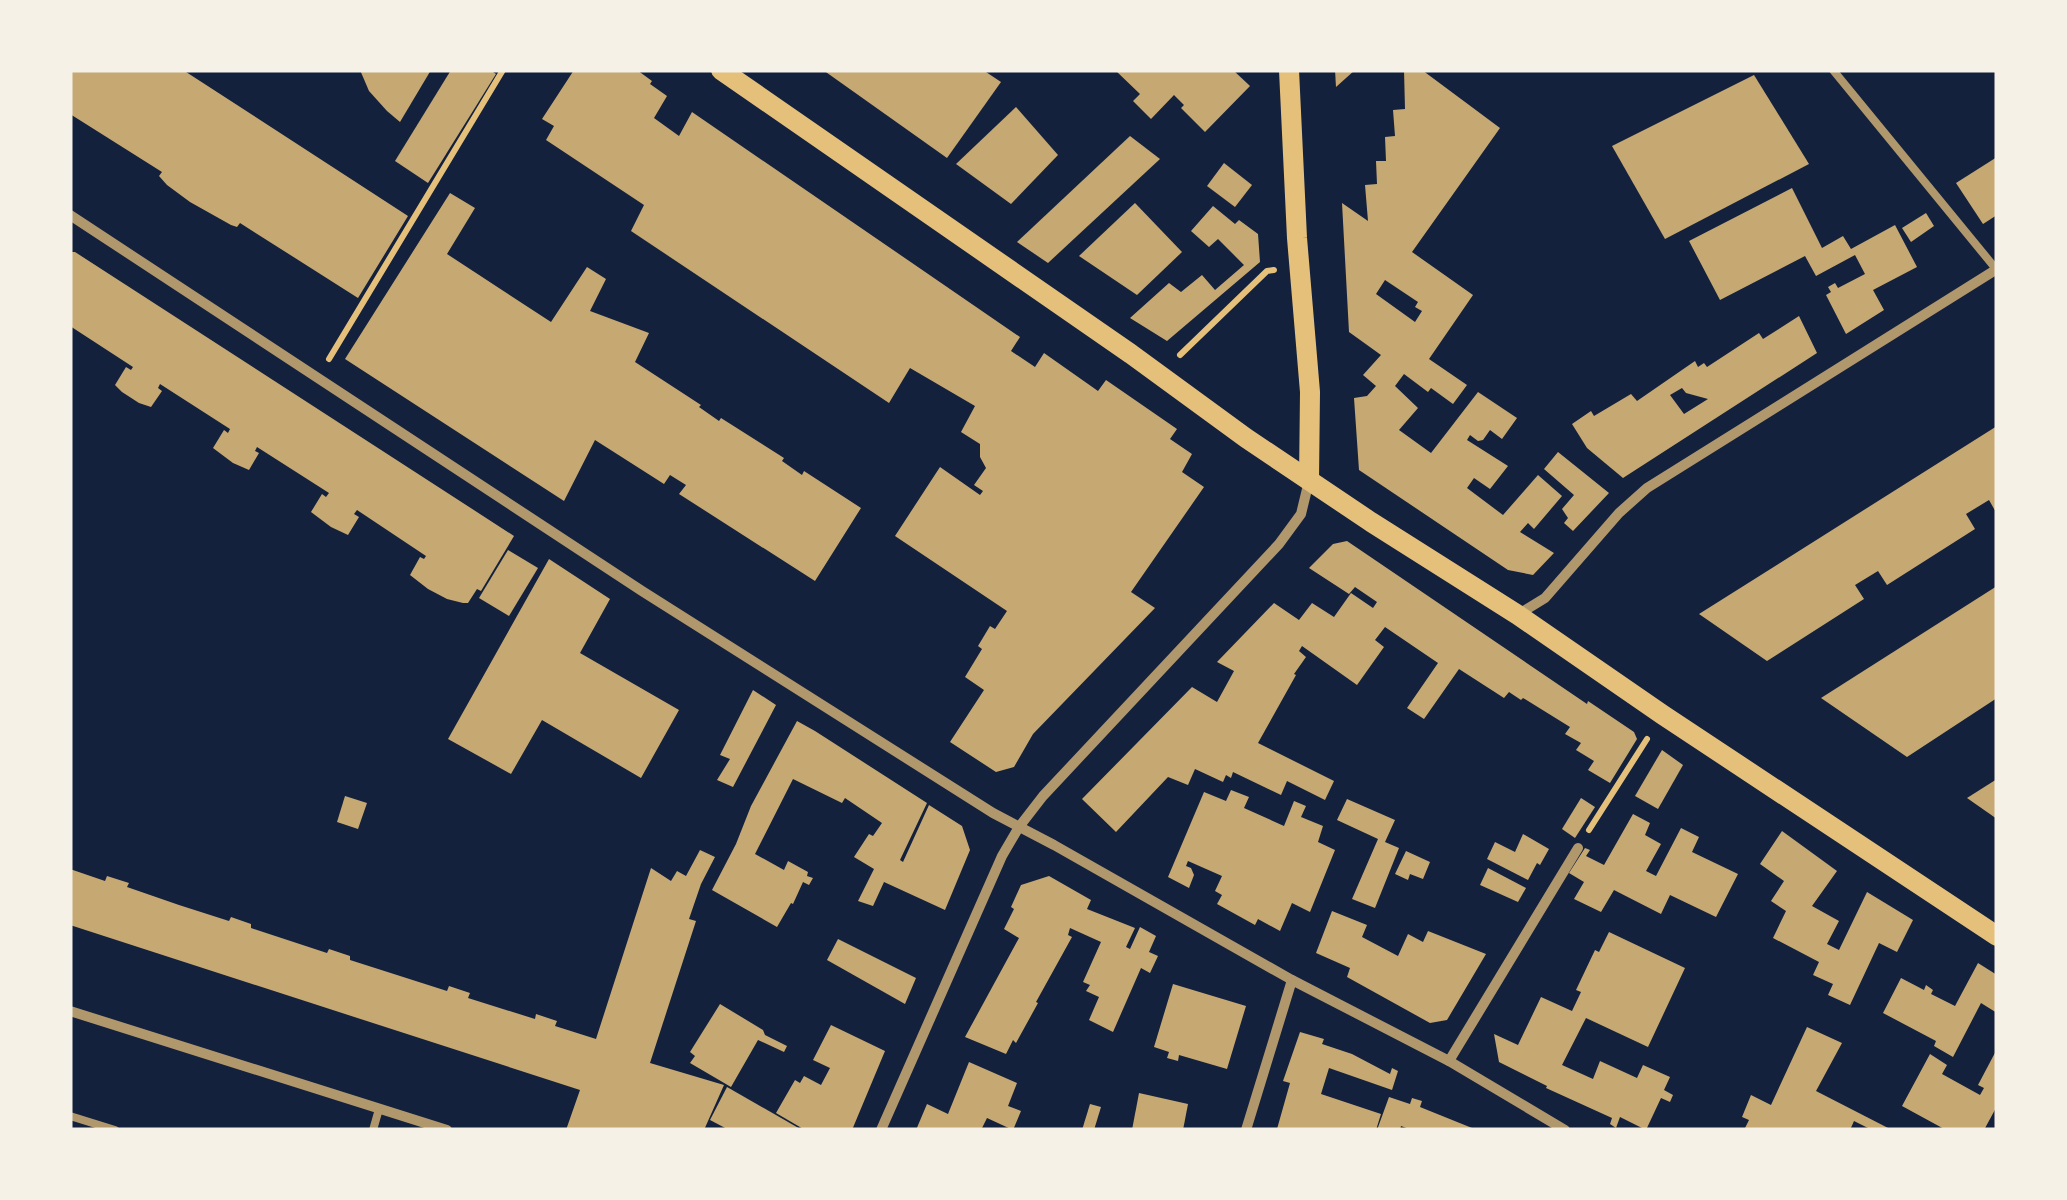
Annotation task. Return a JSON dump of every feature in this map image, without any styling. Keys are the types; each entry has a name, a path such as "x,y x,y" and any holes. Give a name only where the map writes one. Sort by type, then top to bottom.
{"main road":[{"path":"721,70 1160,374 1246,438 1997,936"},
{"path":"1288,70 1310,392 1309,480"}],"street":[{"path":"70,215 642,591 993,814 1292,980 1449,1061 1565,1130"},
{"path":"1518,615 1545,598 1619,513 1661,478 1997,269"},
{"path":"881,1130 1002,856 1019,827 1043,796 1279,544 1301,514 1309,480"},
{"path":"1449,1061 1578,848"},
{"path":"1246,1130 1292,980"},
{"path":"70,1011 447,1130"}],"lane":[{"path":"1832,70 1997,269"},
{"path":"373,1130 379,1109"},
{"path":"70,1116 115,1130"}],"path":[{"path":"318,378 503,70"},
{"path":"1160,374 1267,271 1300,265"},
{"path":"1578,848 1628,767"}],"building":[{"path":"70,70 183,70 408,216 358,298 240,223 237,227 231,225 190,202 167,185 159,176 162,172 70,114"},
{"path":"360,70 431,70 400,122 369,91"},
{"path":"451,70 490,70 496,74 428,183 395,161"},
{"path":"574,70 637,70 667,96 654,118 679,136 692,112 1020,337 1011,351 1035,367 1044,353 1098,391 1106,380 1177,429 1170,439 1192,454 1182,472 1204,487 1131,592 1155,608 1033,734 1014,767 996,772 950,742 984,690 965,677 982,649 978,646 990,626 995,629 1007,611 895,536 940,467 980,495 983,491 974,485 986,468 980,457 980,444 961,432 975,406 910,368 889,403 631,231 644,205 546,140 554,126 542,119"},
{"path":"823,70 983,70 1001,82 947,158"},
{"path":"1115,70 1233,70 1250,86 1205,132 1174,95 1151,119 1133,101 1140,94"},
{"path":"1335,70 1355,70 1336,87"},
{"path":"1404,70 1422,70 1500,128 1412,252 1473,295 1429,359 1467,385 1453,404 1404,374 1395,386 1418,408 1399,430 1431,453 1478,392 1517,418 1502,439 1490,430 1483,440 1470,435 1467,440 1508,466 1490,489 1474,478 1467,488 1503,515 1538,475 1562,496 1534,529 1528,523 1520,532 1554,553 1533,575 1508,570 1359,470 1354,398 1367,396 1376,386 1363,375 1381,355 1349,332 1342,203 1368,221 1365,185 1377,184 1376,161 1386,161 1385,137 1395,136 1393,110 1405,109","holes":["1385,280 1418,302 1415,307 1422,311 1415,322 1376,294"]},
{"path":"1754,75 1809,164 1665,239 1612,146"},
{"path":"1016,107 1058,155 1011,204 956,164"},
{"path":"1130,136 1160,159 1048,263 1017,242"},
{"path":"1997,157 1997,215 1983,224 1956,183"},
{"path":"1224,163 1252,185 1235,207 1207,186"},
{"path":"1792,188 1822,248 1843,236 1851,249 1895,225 1917,267 1873,290 1884,310 1846,334 1826,295 1831,292 1828,287 1835,283 1838,288 1865,274 1855,255 1816,276 1805,256 1720,300 1689,241"},
{"path":"450,193 475,208 447,254 551,322 587,267 606,279 590,311 649,333 635,362 719,421 721,418 784,458 782,461 802,475 804,471 861,508 815,581 679,494 686,485 670,475 664,484 595,440 564,501 345,359"},
{"path":"1135,203 1182,252 1137,295 1079,256"},
{"path":"1213,206 1235,224 1239,220 1258,234 1260,262 1167,341 1130,318 1169,283 1181,292 1202,275 1215,290 1244,265 1218,239 1209,247 1191,231"},
{"path":"1926,213 1934,226 1911,242 1902,228"},
{"path":"70,252 514,536 481,591 477,589 468,603 463,603 428,589 410,575 420,557 426,556 357,510 354,514 359,517 348,535 331,527 311,512 322,494 326,497 329,493 257,447 255,451 259,453 249,470 233,463 213,448 224,430 228,433 230,429 160,384 158,388 162,391 151,407 122,392 115,385 126,367 133,367 70,326"},
{"path":"1799,316 1817,353 1623,478 1587,448 1572,424 1631,394 1637,401 1695,361 1698,367 1704,363 1707,367 1759,333 1763,339","holes":["1682,388 1686,393 1708,399 1684,414 1670,395"]},
{"path":"1997,426 1997,514 1989,500 1966,514 1975,529 1887,585 1878,571 1855,585 1864,599 1767,661 1699,614"},
{"path":"1558,452 1609,493 1573,531 1564,523 1568,518 1562,509 1574,495 1544,469"},
{"path":"1347,541 1634,732 1637,739 1610,783 1588,770 1594,761 1576,750 1581,743 1565,734 1570,727 1523,698 1509,692 1504,698 1459,669 1424,719 1407,708 1438,663 1385,627 1375,640 1384,647 1357,685 1302,646 1299,651 1306,657 1258,743 1334,781 1325,800 1287,781 1281,795 1233,772 1223,782 1195,769 1188,785 1168,777 1116,832 1082,799 1192,687 1217,702 1234,671 1217,662 1274,603 1299,620 1312,603 1334,617 1351,593 1373,608 1377,602 1355,587 1349,594 1309,568 1333,544"},
{"path":"508,550 538,568 509,616 479,598"},
{"path":"549,559 610,599 580,653 679,710 641,778 542,720 511,774 448,739"},
{"path":"1997,586 1997,698 1907,757 1821,698"},
{"path":"753,690 776,705 733,787 717,780 730,759 720,755"},
{"path":"797,721 927,803 900,860 903,862 929,805 962,826 970,850 945,910 884,882 873,906 858,901 874,869 854,857 869,834 873,836 882,823 845,798 842,803 793,779 755,854 784,870 788,861 808,872 807,876 813,878 809,885 803,882 777,927 712,890"},
{"path":"1662,750 1683,765 1658,809 1635,796"},
{"path":"1997,779 1997,819 1967,798"},
{"path":"1231,790 1249,797 1244,808 1284,826 1294,801 1306,806 1301,817 1323,826 1318,842 1335,850 1310,912 1292,903 1280,931 1258,919 1255,925 1217,904 1222,895 1215,891 1222,876 1188,861 1186,866 1194,875 1189,888 1168,877 1204,792 1226,801"},
{"path":"345,796 367,803 358,829 337,822"},
{"path":"1581,798 1595,807 1575,838 1562,829"},
{"path":"1347,799 1395,820 1385,842 1399,848 1375,908 1352,899 1378,839 1337,820"},
{"path":"1633,814 1650,823 1645,835 1661,844 1646,871 1656,876 1681,828 1699,837 1692,852 1738,874 1716,917 1670,895 1661,914 1614,890 1601,912 1574,899 1584,882 1569,873 1585,848 1590,850 1586,856 1604,865"},
{"path":"1782,831 1837,871 1812,906 1839,921 1827,944 1839,950 1867,892 1913,920 1897,952 1879,943 1850,1005 1828,995 1833,984 1813,975 1819,962 1773,938 1786,911 1771,901 1784,881 1760,864"},
{"path":"1523,834 1549,849 1528,880 1487,859 1495,842 1515,852"},
{"path":"700,850 715,857 689,919 696,921 650,1063 724,1085 704,1130 566,1130 580,1090 70,925 70,869 105,881 107,876 129,883 127,887 179,905 229,921 231,917 251,924 251,928 327,953 329,949 350,956 350,960 447,991 449,986 470,993 468,998 535,1019 536,1014 557,1021 555,1026 596,1039 651,868 671,881 677,871 686,876"},
{"path":"1406,851 1430,862 1423,879 1410,874 1408,880 1395,874"},
{"path":"1488,868 1526,888 1518,902 1480,885"},
{"path":"1049,876 1091,900 1087,909 1135,928 1126,947 1130,949 1140,927 1156,936 1149,952 1158,956 1150,973 1141,968 1113,1032 1089,1020 1099,997 1086,991 1090,985 1083,982 1101,942 1070,928 1068,935 1072,937 1016,1043 1013,1040 1006,1054 965,1037 1019,938 1004,929 1021,885"},
{"path":"1332,911 1367,925 1362,937 1398,956 1408,934 1423,942 1428,931 1486,954 1447,1020 1430,1023 1347,977 1350,968 1316,953"},
{"path":"1609,932 1685,968 1648,1047 1586,1018 1562,1065 1593,1079 1600,1061 1637,1078 1643,1065 1670,1077 1664,1090 1673,1095 1670,1102 1661,1098 1646,1130 1620,1117 1616,1128 1610,1124 1612,1118 1499,1062 1494,1034 1518,1045 1541,997 1572,1011 1581,992 1576,990 1595,950 1599,952"},
{"path":"838,939 916,978 905,1004 827,960"},
{"path":"1978,963 1997,975 1997,1013 1981,1003 1953,1057 1934,1046 1936,1041 1883,1013 1901,978 1924,990 1926,985 1933,990 1931,994 1955,1006"},
{"path":"1173,984 1246,1006 1227,1069 1179,1055 1178,1061 1167,1058 1169,1052 1154,1047"},
{"path":"720,1004 787,1046 784,1052 758,1040 731,1087 690,1063 695,1056 690,1052"},
{"path":"831,1025 885,1051 852,1130 805,1130 776,1113 795,1080 800,1083 804,1076 821,1085 830,1068 813,1060"},
{"path":"1807,1027 1842,1043 1816,1091 1892,1130 1872,1130 1854,1121 1850,1130 1744,1130 1749,1120 1742,1117 1751,1095 1771,1105"},
{"path":"1300,1032 1324,1039 1322,1044 1390,1074 1392,1068 1398,1071 1392,1090 1329,1068 1321,1094 1381,1114 1376,1130 1277,1129 1290,1083 1283,1081"},
{"path":"1997,1049 1997,1106 1984,1130 1946,1130 1902,1106 1930,1054 1947,1065 1942,1074 1980,1095 1984,1088 1978,1085"},
{"path":"969,1062 1017,1083 1008,1106 1021,1111 1013,1130 987,1118 981,1130 916,1130 927,1104 948,1114"},
{"path":"727,1087 802,1130 729,1130 710,1120"},
{"path":"1139,1093 1188,1104 1183,1130 1132,1130"},
{"path":"1389,1097 1410,1104 1412,1098 1422,1101 1420,1107 1477,1130 1412,1130 1401,1126 1400,1130 1377,1130"},
{"path":"1090,1104 1101,1107 1094,1130 1082,1130"}]}
